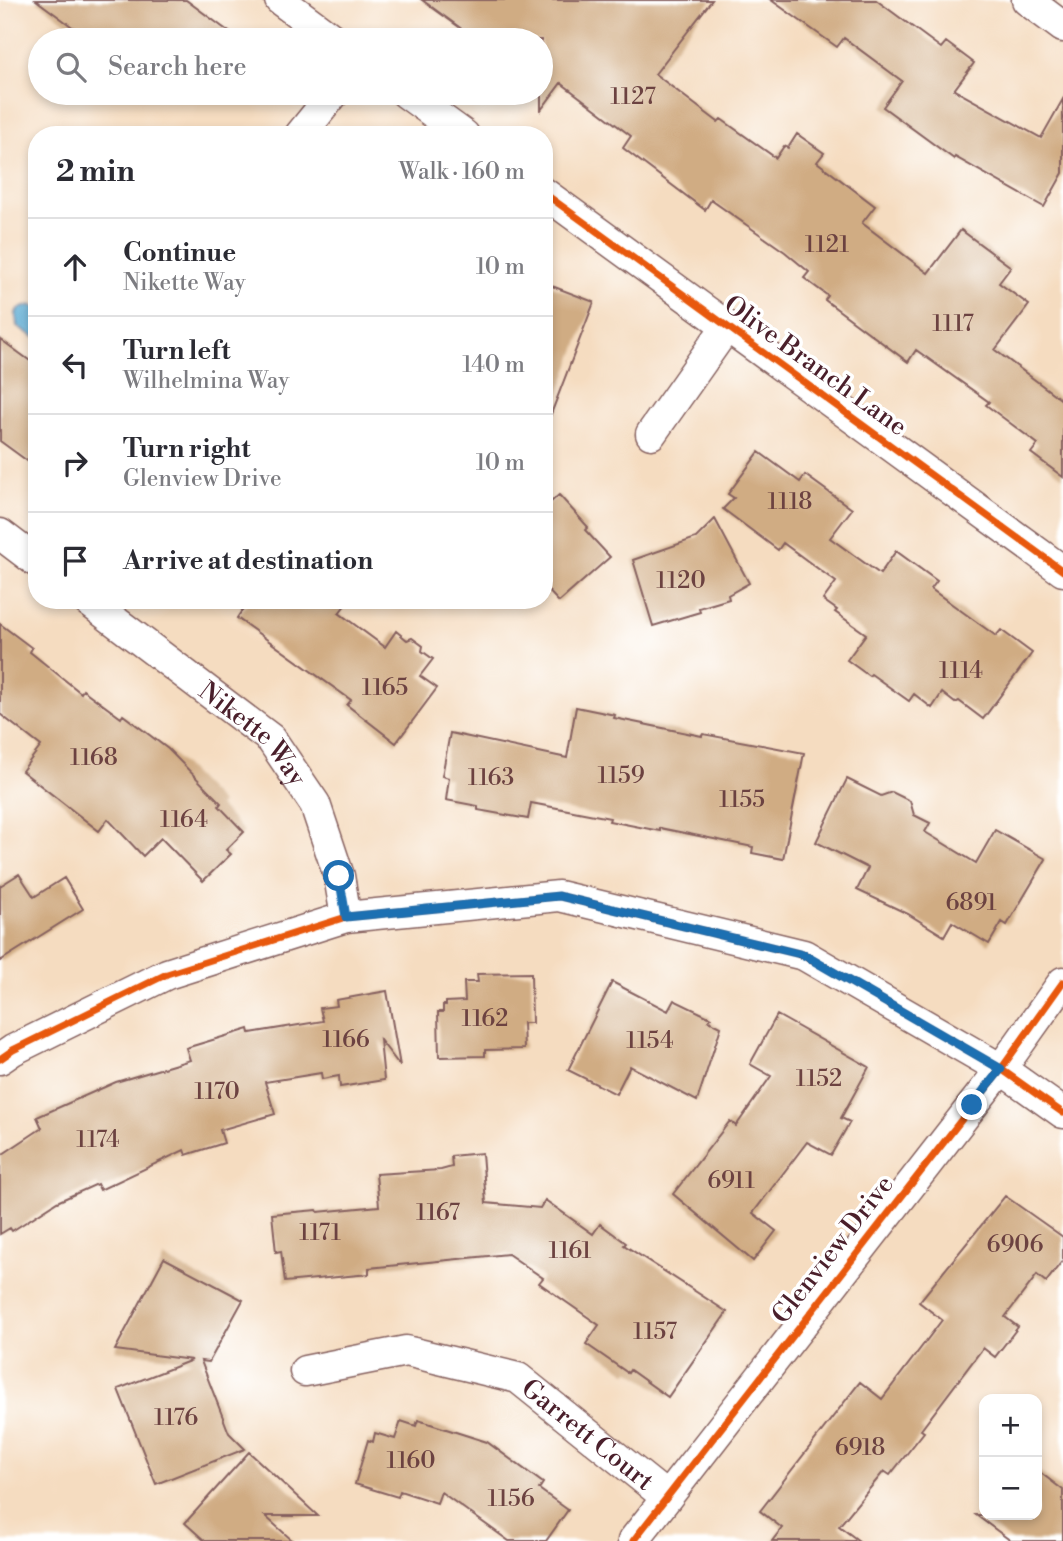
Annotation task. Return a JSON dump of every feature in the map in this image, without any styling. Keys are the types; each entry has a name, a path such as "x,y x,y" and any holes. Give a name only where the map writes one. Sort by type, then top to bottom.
{"street":[{"path":"281,0 318,28"},
{"path":"1027,0 1063,27"},
{"path":"307,126 324,105"},
{"path":"423,105 452,126"},
{"name":"Olive Branch Lane","path":"553,200 1063,571"},
{"name":"Olive Branch Lane","path":"651,434 727,326"},
{"path":"0,534 28,555"},
{"name":"Nikette Way","path":"100,609 271,739 315,804 339,876 346,917"},
{"path":"0,1059 13,1050 167,974 346,917 559,896 804,955 1001,1069 1063,1114"},
{"name":"Glenview Drive","path":"633,1541 1001,1069 1063,982"},
{"name":"Garrett Court","path":"305,1371 406,1351 518,1378 666,1496"}],"water":[{"path":"28,306 28,333 17,326 18,309"}],"building":[{"path":"36,0 186,0 224,28 74,28"},
{"path":"422,0 712,0 655,74 718,122 721,119 776,158 784,146 788,148 797,134 824,153 817,162 875,206 862,223 928,273 961,230 1011,267 999,283 1029,305 995,350 1063,401 1063,477 1031,453 1038,444 986,405 989,402 916,350 908,362 825,300 828,296 804,278 809,272 785,252 711,200 705,210 623,148 631,136 561,83 553,94 553,28 460,28"},
{"path":"771,0 876,0 941,48 946,42 974,63 954,90 1041,138 1063,99 1063,173 1044,207 955,157 954,159 883,107 902,81 844,38 837,47"},
{"path":"553,286 594,302 553,409"},
{"path":"0,339 28,359 28,461 0,441"},
{"path":"759,452 800,482 805,475 852,509 830,538 880,574 896,551 937,581 931,589 996,636 1001,630 1032,653 983,719 959,701 955,703 942,693 932,708 914,694 909,701 847,660 866,634 823,600 836,582 783,543 778,550 723,509 734,498 728,494"},
{"path":"559,495 588,527 585,530 610,557 559,602 553,596 553,500"},
{"path":"715,519 749,583 728,595 729,599 699,608 700,612 653,626 633,560 696,538"},
{"path":"243,609 342,609 339,613 385,647 396,631 407,640 412,638 423,646 422,651 433,659 420,676 437,688 396,743 347,705 351,700 237,618"},
{"path":"0,624 32,648 30,652 81,693 83,690 121,718 123,715 168,749 221,803 219,806 244,832 226,850 231,854 203,881 161,838 143,856 108,819 99,831 22,771 41,746 0,714"},
{"path":"576,707 615,715 614,718 702,736 703,734 804,753 783,859 752,853 753,847 660,828 660,831 609,821 610,818 531,803 528,819 478,810 478,806 446,800 449,778 442,776 450,733 567,758"},
{"path":"847,779 881,796 892,792 910,801 914,815 930,823 925,832 976,863 995,830 1046,859 1007,925 1002,922 989,944 952,922 944,936 908,914 857,890 868,868 816,842"},
{"path":"19,874 34,897 64,878 83,909 0,961 0,886"},
{"path":"531,973 532,1023 523,1023 524,1049 485,1050 485,1056 439,1057 438,1012 443,1012 446,1002 465,1001 464,982 478,982 477,974"},
{"path":"612,982 668,1011 674,1000 711,1018 709,1021 721,1027 697,1101 630,1066 616,1094 568,1070"},
{"path":"387,991 400,1066 380,1040 384,1080 340,1087 339,1076 322,1079 321,1073 265,1082 275,1114 220,1130 224,1143 186,1155 184,1150 100,1190 97,1184 57,1202 12,1231 10,1228 0,1234 0,1156 42,1128 37,1117 116,1082 190,1060 186,1048 249,1029 250,1033 323,1021 320,1008 337,1006 336,1000"},
{"path":"777,1015 869,1067 841,1118 850,1122 831,1155 807,1142 753,1213 776,1231 753,1261 673,1194 730,1121 736,1126 771,1076 750,1064"},
{"path":"482,1153 486,1203 540,1208 545,1200 593,1234 600,1224 626,1243 624,1245 727,1312 668,1397 586,1344 599,1325 539,1283 543,1278 508,1254 369,1268 369,1274 285,1282 281,1251 276,1252 272,1214 379,1206 376,1174 441,1170 452,1167 451,1156"},
{"path":"1005,1196 1063,1237 1063,1260 1046,1282 1037,1275 1005,1317 1018,1327 995,1357 983,1348 890,1475 884,1471 839,1526 859,1541 772,1541 782,1528 760,1511 860,1382 882,1399 942,1320 919,1302"},
{"path":"164,1258 243,1300 209,1362 201,1361 229,1433 245,1449 156,1484 118,1389 192,1360 115,1350"},
{"path":"418,1420 487,1442 543,1483 539,1489 568,1510 546,1541 509,1541 441,1492 437,1503 400,1491 398,1497 355,1484 368,1440 373,1442 375,1433 395,1439 401,1421 416,1426"},
{"path":"249,1452 318,1516 265,1516 293,1541 205,1541 185,1523"},
{"path":"1042,1474 1063,1490 1063,1541 1011,1541 983,1520 1042,1520"}],"cycle path":[{"path":"553,200 1063,571"},
{"path":"0,1059 13,1050 167,974 346,917 559,896 804,955 1001,1069 1063,1113"},
{"path":"633,1541 1001,1069 1063,982"}],"route":[{"path":"339,876 346,917 559,896 804,955 1001,1069 972,1105"}]}
